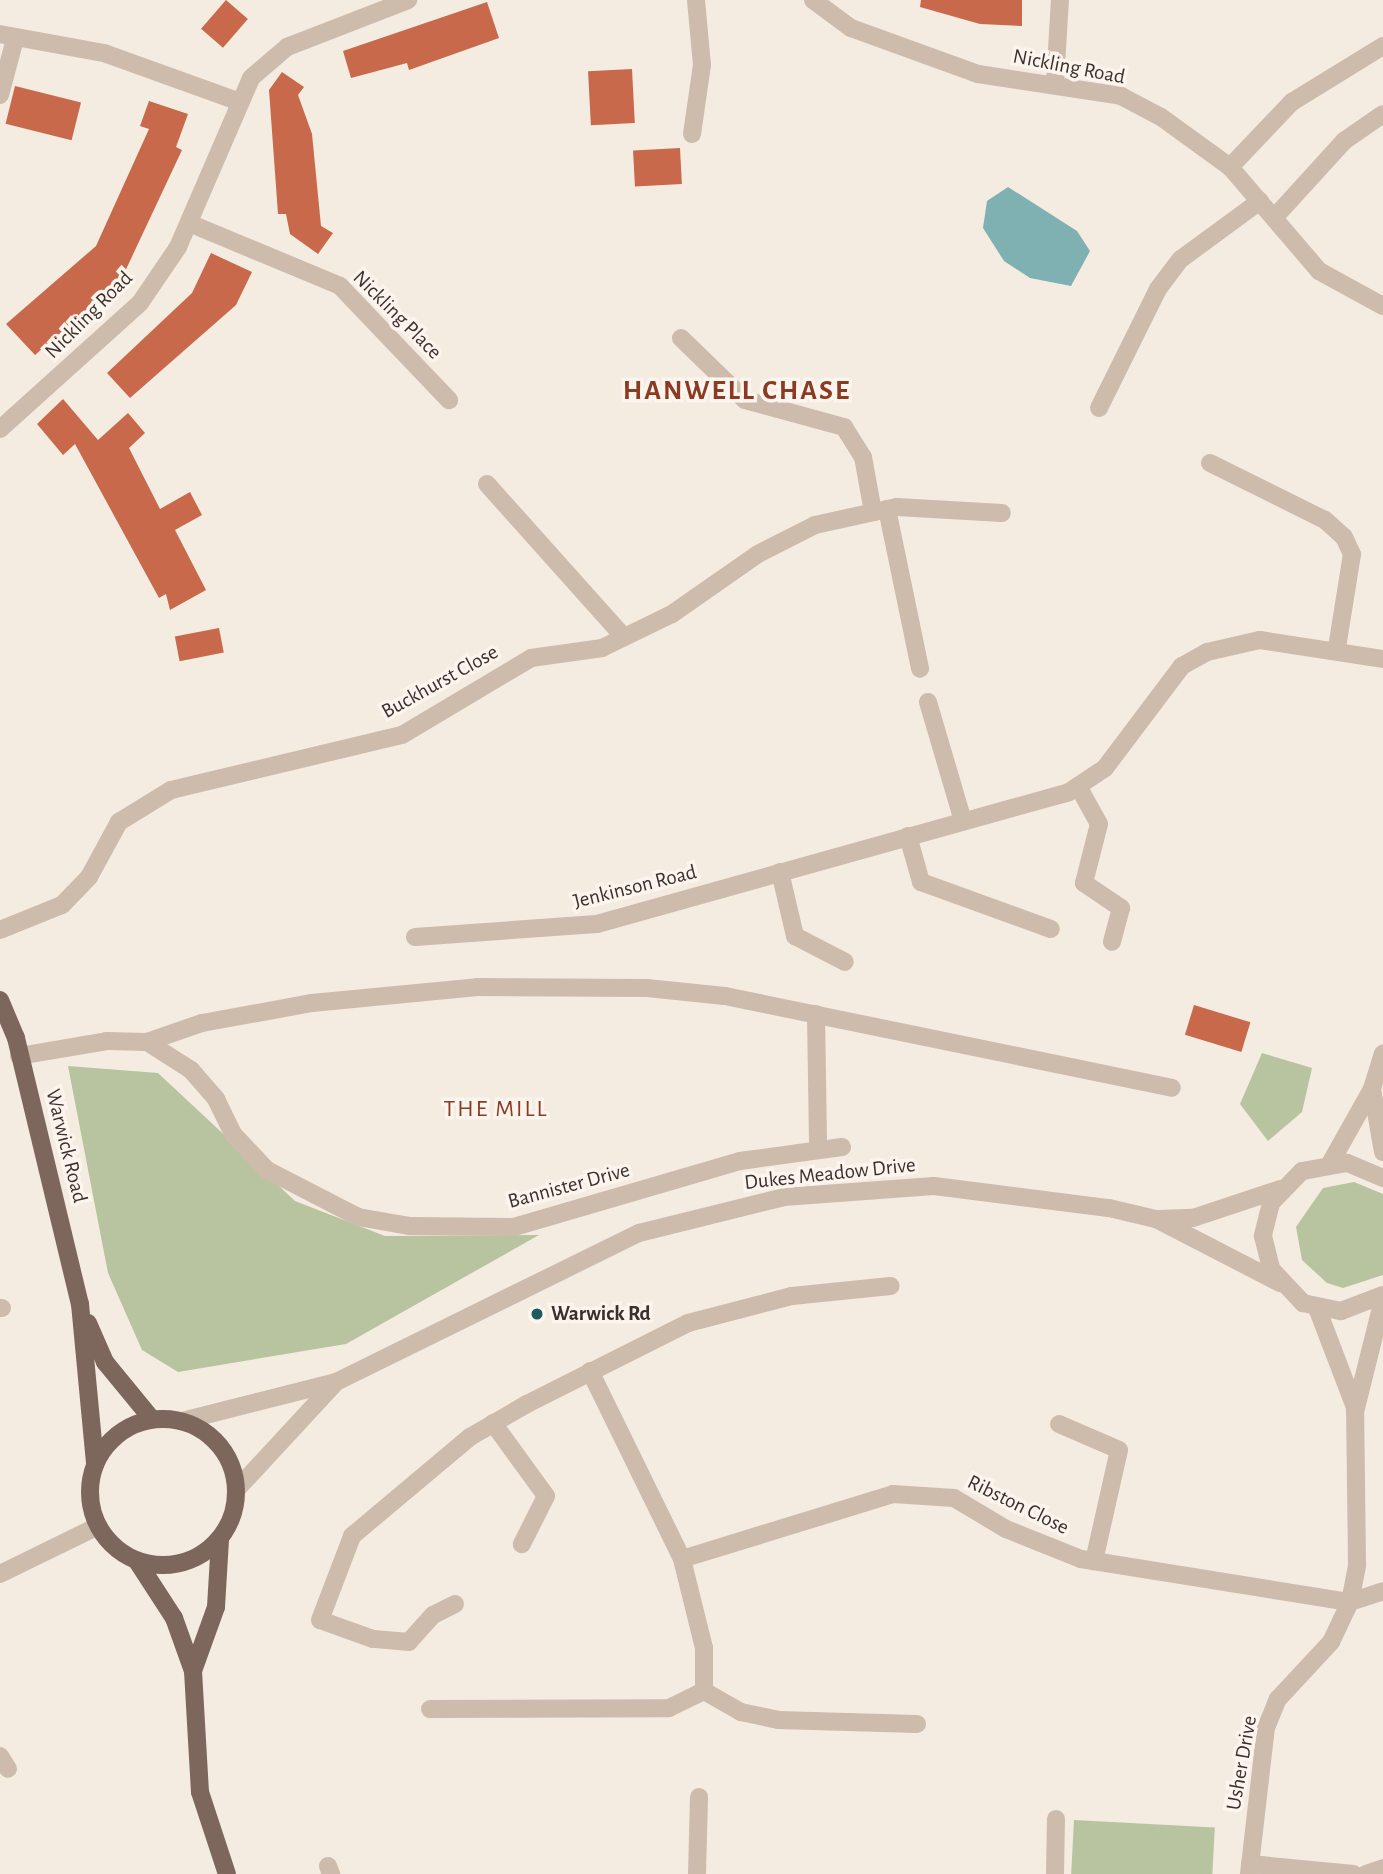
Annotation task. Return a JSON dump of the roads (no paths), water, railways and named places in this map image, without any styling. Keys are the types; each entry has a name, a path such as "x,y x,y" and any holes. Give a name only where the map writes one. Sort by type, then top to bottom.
{"main road":[{"name":"Warwick Road","path":"0,1000 19,1056 79,1304 95,1464"},
{"name":"Warwick Road","path":"79,1304 105,1362 151,1418"},
{"path":"193,1671 216,1607 220,1539 237,1489 221,1446 183,1421 151,1418 124,1429 95,1464 90,1485 98,1527 137,1561 174,1618 193,1671 200,1792 227,1874"},
{"path":"137,1561 182,1563 220,1539"}],"street":[{"name":"Nickling Road","path":"0,429 140,303 189,223 237,101 251,78 287,47 408,0"},
{"path":"692,134 702,65 696,0"},
{"name":"Nickling Road","path":"813,0 851,28 978,74 1055,83 1121,96 1230,167 1319,271 1383,306"},
{"path":"1055,83 1060,0"},
{"path":"0,95 8,36 104,53 237,101"},
{"path":"1230,167 1292,102 1383,46"},
{"path":"1275,218 1344,141 1383,114"},
{"path":"1098,408 1158,289 1181,259 1260,201"},
{"name":"Nickling Place","path":"189,223 340,286 449,400"},
{"path":"681,338 745,400 844,427 863,457 880,510 920,669"},
{"path":"1210,463 1325,520 1344,537 1352,554 1337,648"},
{"path":"487,484 624,637"},
{"name":"Buckhurst Close","path":"0,930 62,905 89,877 119,822 170,790 402,735 531,658 602,648 624,637 815,525 880,510 1002,513"},
{"name":"Jenkinson Road","path":"415,937 597,924 1078,786 1105,768 1182,666 1207,652 1260,639 1337,648 1383,659"},
{"path":"928,702 963,821"},
{"path":"1078,786 1098,824 1084,883 1121,908 1112,943"},
{"path":"908,836 921,882 1051,929"},
{"path":"780,873 795,936 845,962"},
{"path":"19,1056 107,1041 147,1042 202,1023 313,1003 477,987 647,988 816,1014 1171,1088"},
{"path":"816,1014 818,1148"},
{"name":"Bannister Drive","path":"147,1042 191,1070 216,1099 233,1134 267,1170 358,1217 410,1226 514,1227 740,1161 818,1148 842,1147"},
{"path":"1383,1054 1372,1089 1331,1162 1361,1166 1383,1178"},
{"path":"1372,1089 1383,1152"},
{"name":"Dukes Meadow Drive","path":"183,1421 336,1382 579,1258 639,1233 743,1205 934,1186 1006,1191 1156,1219 1193,1218 1281,1188 1302,1171 1331,1162"},
{"path":"1280,1283 1264,1236 1281,1188"},
{"name":"Dukes Meadow Drive","path":"1156,1219 1280,1283 1317,1308"},
{"path":"455,1604 433,1615 409,1642 373,1639 320,1620 352,1536 494,1423 590,1371 688,1323 792,1296 890,1286"},
{"path":"1317,1308 1352,1309 1383,1298"},
{"name":"Usher Drive","path":"1250,1869 1266,1728 1278,1699 1331,1642 1350,1602 1357,1565 1355,1412 1383,1298"},
{"name":"Usher Drive","path":"1317,1308 1355,1412"},
{"path":"590,1371 682,1559 704,1648 704,1691"},
{"name":"Dukes Meadow Drive","path":"237,1489 336,1382"},
{"path":"494,1423 546,1496 522,1544"},
{"path":"1059,1424 1119,1450 1094,1561"},
{"name":"Ribston Close","path":"682,1559 893,1494 924,1491 954,1498 1006,1528 1094,1561 1350,1602"},
{"path":"0,1573 98,1527"},
{"path":"1350,1602 1383,1591"},
{"path":"430,1709 669,1708 704,1691"},
{"path":"704,1691 741,1712 778,1720 918,1724"},
{"path":"697,1874 699,1797"},
{"path":"1055,1874 1056,1819"},
{"path":"1366,1874 1383,1868"},
{"path":"1250,1869 1354,1874"}],"water":[{"path":"1008,187 1077,231 1090,251 1071,286 1030,278 1004,261 983,228 987,201"}],"place":[{"name":"Warwick Rd","path":"537,1314"}],"district":[{"name":"HANWELL CHASE","path":"737,391"},
{"name":"THE MILL","path":"496,1110"}]}
